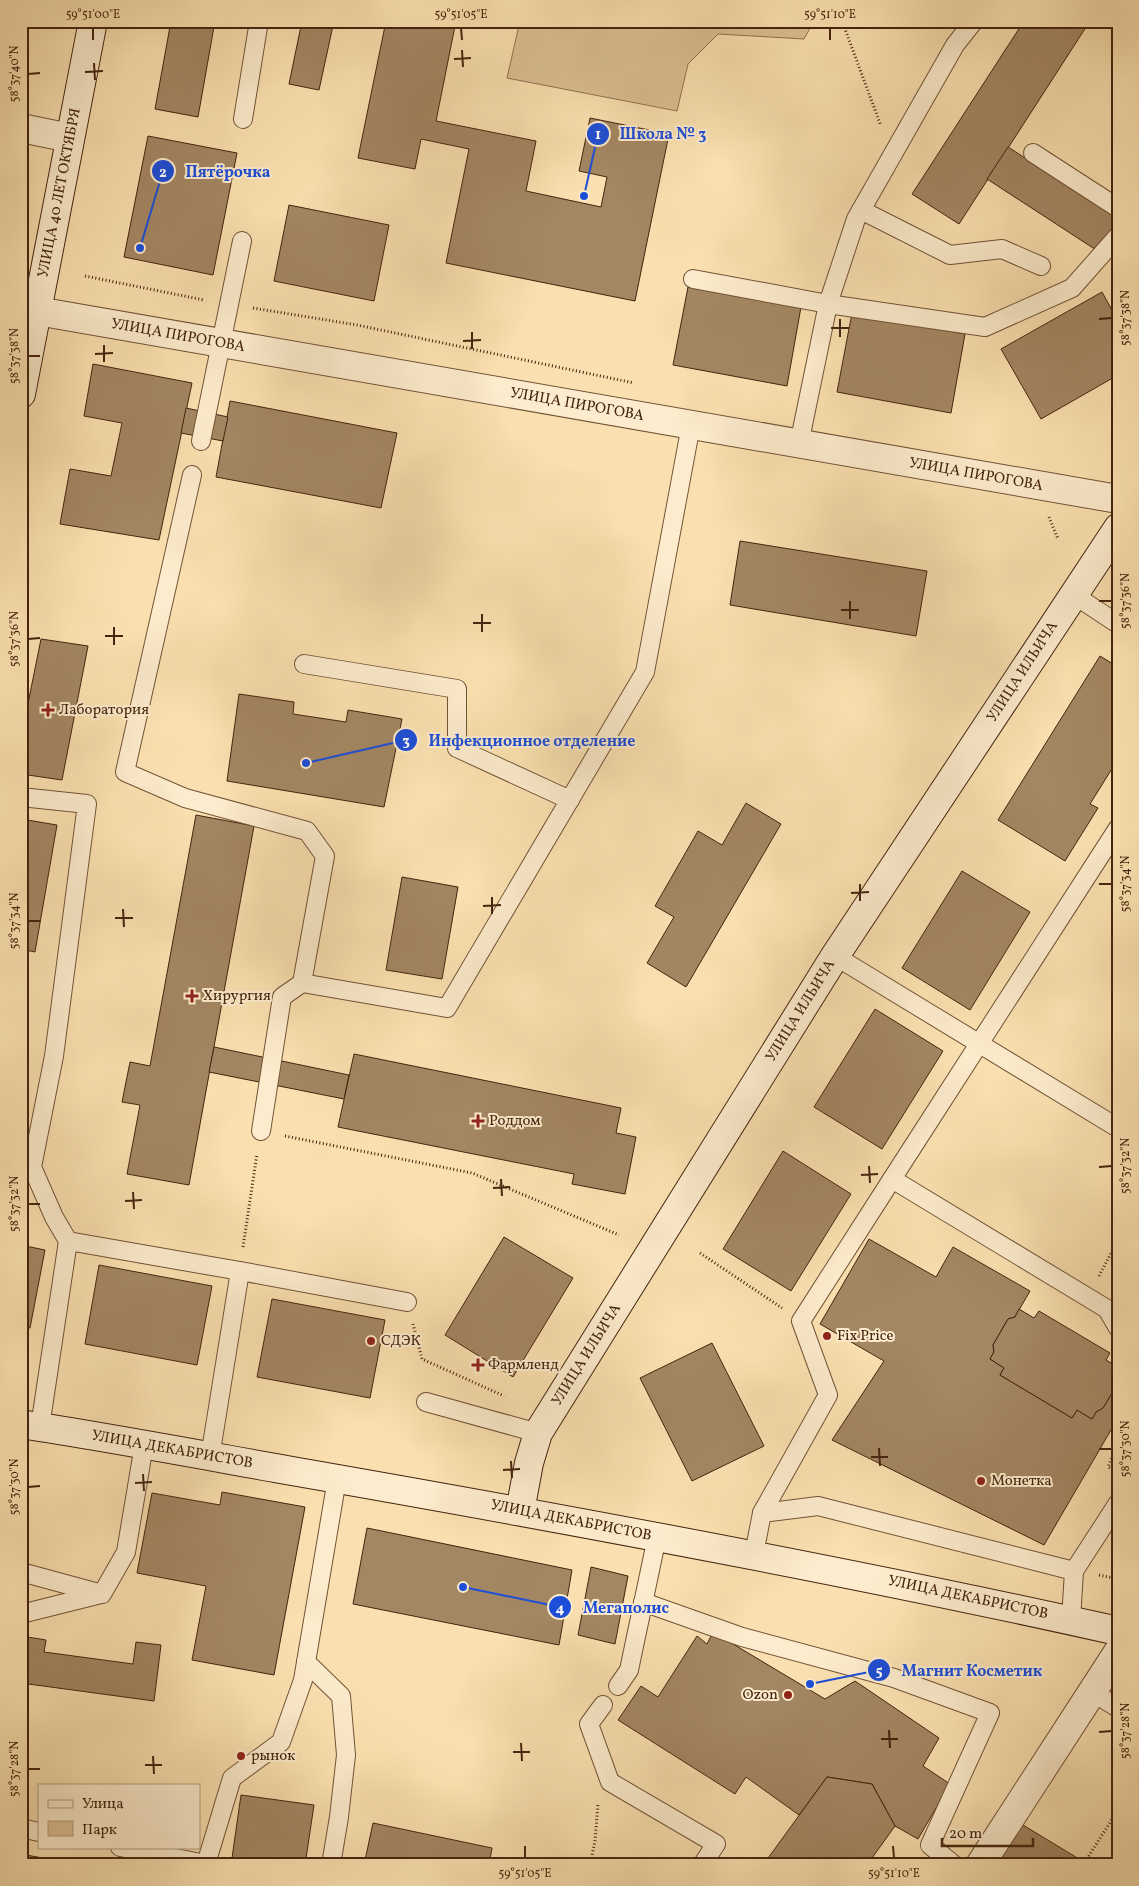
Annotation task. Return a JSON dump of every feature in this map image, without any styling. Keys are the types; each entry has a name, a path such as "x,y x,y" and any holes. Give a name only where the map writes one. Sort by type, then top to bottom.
{"street":[{"name":"УЛИЦА 40 ЛЕТ ОКТЯБРЯ","path":"21,394 93,21"},
{"path":"21,128 70,138"},
{"name":"УЛИЦА ПИРОГОВА","path":"37,311 1118,499"},
{"name":"УЛИЦА ИЛЬИЧА","path":"520,1511 529,1463 538,1433 835,956 1118,528"},
{"name":"УЛИЦА ДЕКАБРИСТОВ","path":"30,1425 754,1554 1118,1631"},
{"path":"980,1865 1118,1652"}],"lane":[{"path":"243,120 259,21"},
{"path":"799,444 828,304 856,219 955,45 974,21"},
{"path":"1033,153 1118,208"},
{"path":"861,210 950,256 1002,249 1041,266"},
{"path":"693,279 828,304 985,327 1072,288 1118,236"},
{"path":"200,441 242,241"},
{"path":"261,1131 282,996 302,983 447,1008 645,672 691,425"},
{"path":"192,475 124,772 185,798 307,831 325,856 302,983"},
{"path":"1074,594 1118,624"},
{"path":"304,664 457,689 457,748 570,800"},
{"path":"21,797 88,804 54,1056 32,1166 54,1217 68,1241 30,1425"},
{"path":"754,1554 762,1513 828,1395 801,1321 1118,828"},
{"path":"835,956 1118,1128"},
{"path":"892,1179 1107,1308 1118,1328"},
{"path":"68,1241 407,1302"},
{"path":"210,1457 240,1271"},
{"path":"426,1402 538,1433"},
{"path":"21,1614 102,1594 126,1552 144,1446"},
{"path":"125,1848 206,1864 232,1778 282,1742 303,1680 337,1479"},
{"path":"1071,1620 1074,1571 1118,1503"},
{"path":"762,1513 818,1506 1074,1571"},
{"path":"618,1686 629,1670 657,1537"},
{"path":"21,1572 102,1594"},
{"path":"643,1602 742,1637 894,1678 990,1714 930,1845 954,1865"},
{"path":"306,1662 341,1696 346,1755 331,1865"},
{"path":"1092,1692 1118,1708"},
{"path":"603,1705 589,1724 610,1782 716,1844 702,1865"},
{"path":"21,1828 38,1832"}],"path":[{"path":"842,21 891,157"},
{"path":"85,276 228,304 357,325 643,384"},
{"path":"240,1271 261,1131 472,1173 619,1234"},
{"path":"1088,1297 1118,1240"},
{"path":"700,1252 801,1321"},
{"path":"407,1302 422,1359 509,1398"},
{"path":"1118,1442 1108,1467 1118,1474"},
{"path":"590,1865 595,1841 602,1761"},
{"path":"1083,1865 1118,1810"}],"green space":[{"path":"520,21 814,21 804,39 718,34 688,64 677,111 507,78"}],"building":[{"path":"171,21 215,21 198,117 155,109"},
{"path":"302,21 334,21 319,90 289,84"},
{"path":"386,21 456,21 436,121 536,141 526,191 601,207 607,177 579,171 590,118 669,134 635,301 446,263 469,149 421,139 415,169 358,158"},
{"path":"1024,21 1090,21 959,224 912,194"},
{"path":"148,136 237,153 213,275 124,257"},
{"path":"1008,147 1118,218 1118,247 1110,259 987,179"},
{"path":"289,205 389,225 374,301 274,281"},
{"path":"688,287 801,307 787,386 673,365"},
{"path":"1102,292 1118,321 1118,375 1041,419 1001,349"},
{"path":"852,313 965,334 951,413 837,392"},
{"path":"93,364 192,383 159,540 60,524 70,469 111,476 122,423 84,416"},
{"path":"230,401 397,433 381,508 216,477"},
{"path":"186,408 228,417 223,441 181,433"},
{"path":"740,541 927,571 916,636 730,605"},
{"path":"41,639 88,646 62,780 21,774 21,738"},
{"path":"1100,656 1118,667 1118,759 1090,804 1098,808 1065,861 998,820"},
{"path":"239,694 294,702 293,714 346,722 348,710 402,719 384,807 227,781"},
{"path":"746,803 781,824 686,987 647,963 674,917 655,906 698,831 722,845"},
{"path":"196,815 254,826 189,1185 127,1174 140,1105 122,1102 130,1062 150,1066"},
{"path":"21,819 57,825 35,952 21,949"},
{"path":"962,871 1030,912 970,1010 902,968"},
{"path":"402,877 458,887 442,979 386,970"},
{"path":"875,1009 943,1051 882,1149 814,1107"},
{"path":"214,1047 349,1075 344,1099 209,1072"},
{"path":"354,1054 621,1108 616,1133 636,1137 625,1194 572,1184 574,1174 338,1127"},
{"path":"783,1151 851,1194 791,1291 723,1249"},
{"path":"504,1237 573,1278 513,1377 445,1335"},
{"path":"869,1239 936,1277 953,1247 1030,1291 1015,1317 1008,1319 993,1345 994,1352 990,1359 1004,1368 1000,1375 1072,1418 1077,1410 1092,1419 1096,1412 1103,1408 1118,1383 1118,1418 1044,1545 832,1440 884,1361 820,1324"},
{"path":"21,1245 45,1250 30,1328 21,1327"},
{"path":"99,1265 212,1286 197,1365 85,1344"},
{"path":"272,1299 385,1320 370,1398 257,1377"},
{"path":"1019,1309 1034,1318 1039,1311 1110,1353 1106,1360 1118,1367 1118,1383 1103,1408 1096,1412 1092,1419 1077,1410 1072,1418 1000,1375 1004,1368 990,1359 994,1352 993,1345 1008,1319 1015,1317"},
{"path":"712,1343 764,1446 692,1481 640,1378"},
{"path":"21,1472 27,1473 21,1506"},
{"path":"222,1492 305,1507 274,1675 192,1660 206,1586 137,1573 152,1493 220,1505"},
{"path":"367,1528 572,1570 559,1645 353,1604"},
{"path":"591,1567 628,1576 615,1644 578,1635"},
{"path":"713,1632 825,1699 855,1681 939,1738 923,1766 950,1784 918,1839 895,1826 872,1784 827,1777 799,1815 746,1777 735,1794 618,1720 641,1686 658,1697 697,1636 707,1644"},
{"path":"21,1636 46,1640 44,1652 133,1664 136,1642 161,1645 154,1701 21,1683"},
{"path":"827,1777 872,1784 895,1826 867,1865 763,1865"},
{"path":"241,1795 314,1805 305,1865 231,1865"},
{"path":"1013,1819 1089,1865 983,1865"},
{"path":"373,1823 492,1848 489,1865 364,1865"},
{"path":"21,1854 48,1859 47,1865 21,1865"}],"place":[{"name":"Школа № 3","path":"584,196"},
{"name":"Пятёрочка","path":"140,248"},
{"name":"Лаборатория","path":"48,710"},
{"name":"Инфекционное отделение","path":"306,763"},
{"name":"Хирургия","path":"192,996"},
{"name":"Роддом","path":"478,1121"},
{"name":"Fix Price","path":"827,1336"},
{"name":"СДЭК","path":"371,1341"},
{"name":"Фармленд","path":"478,1365"},
{"name":"Монетка","path":"981,1481"},
{"name":"Мегаполис","path":"463,1587"},
{"name":"Магнит Косметик","path":"810,1684"},
{"name":"Ozon","path":"788,1695"},
{"name":"рынок","path":"241,1756"}]}
